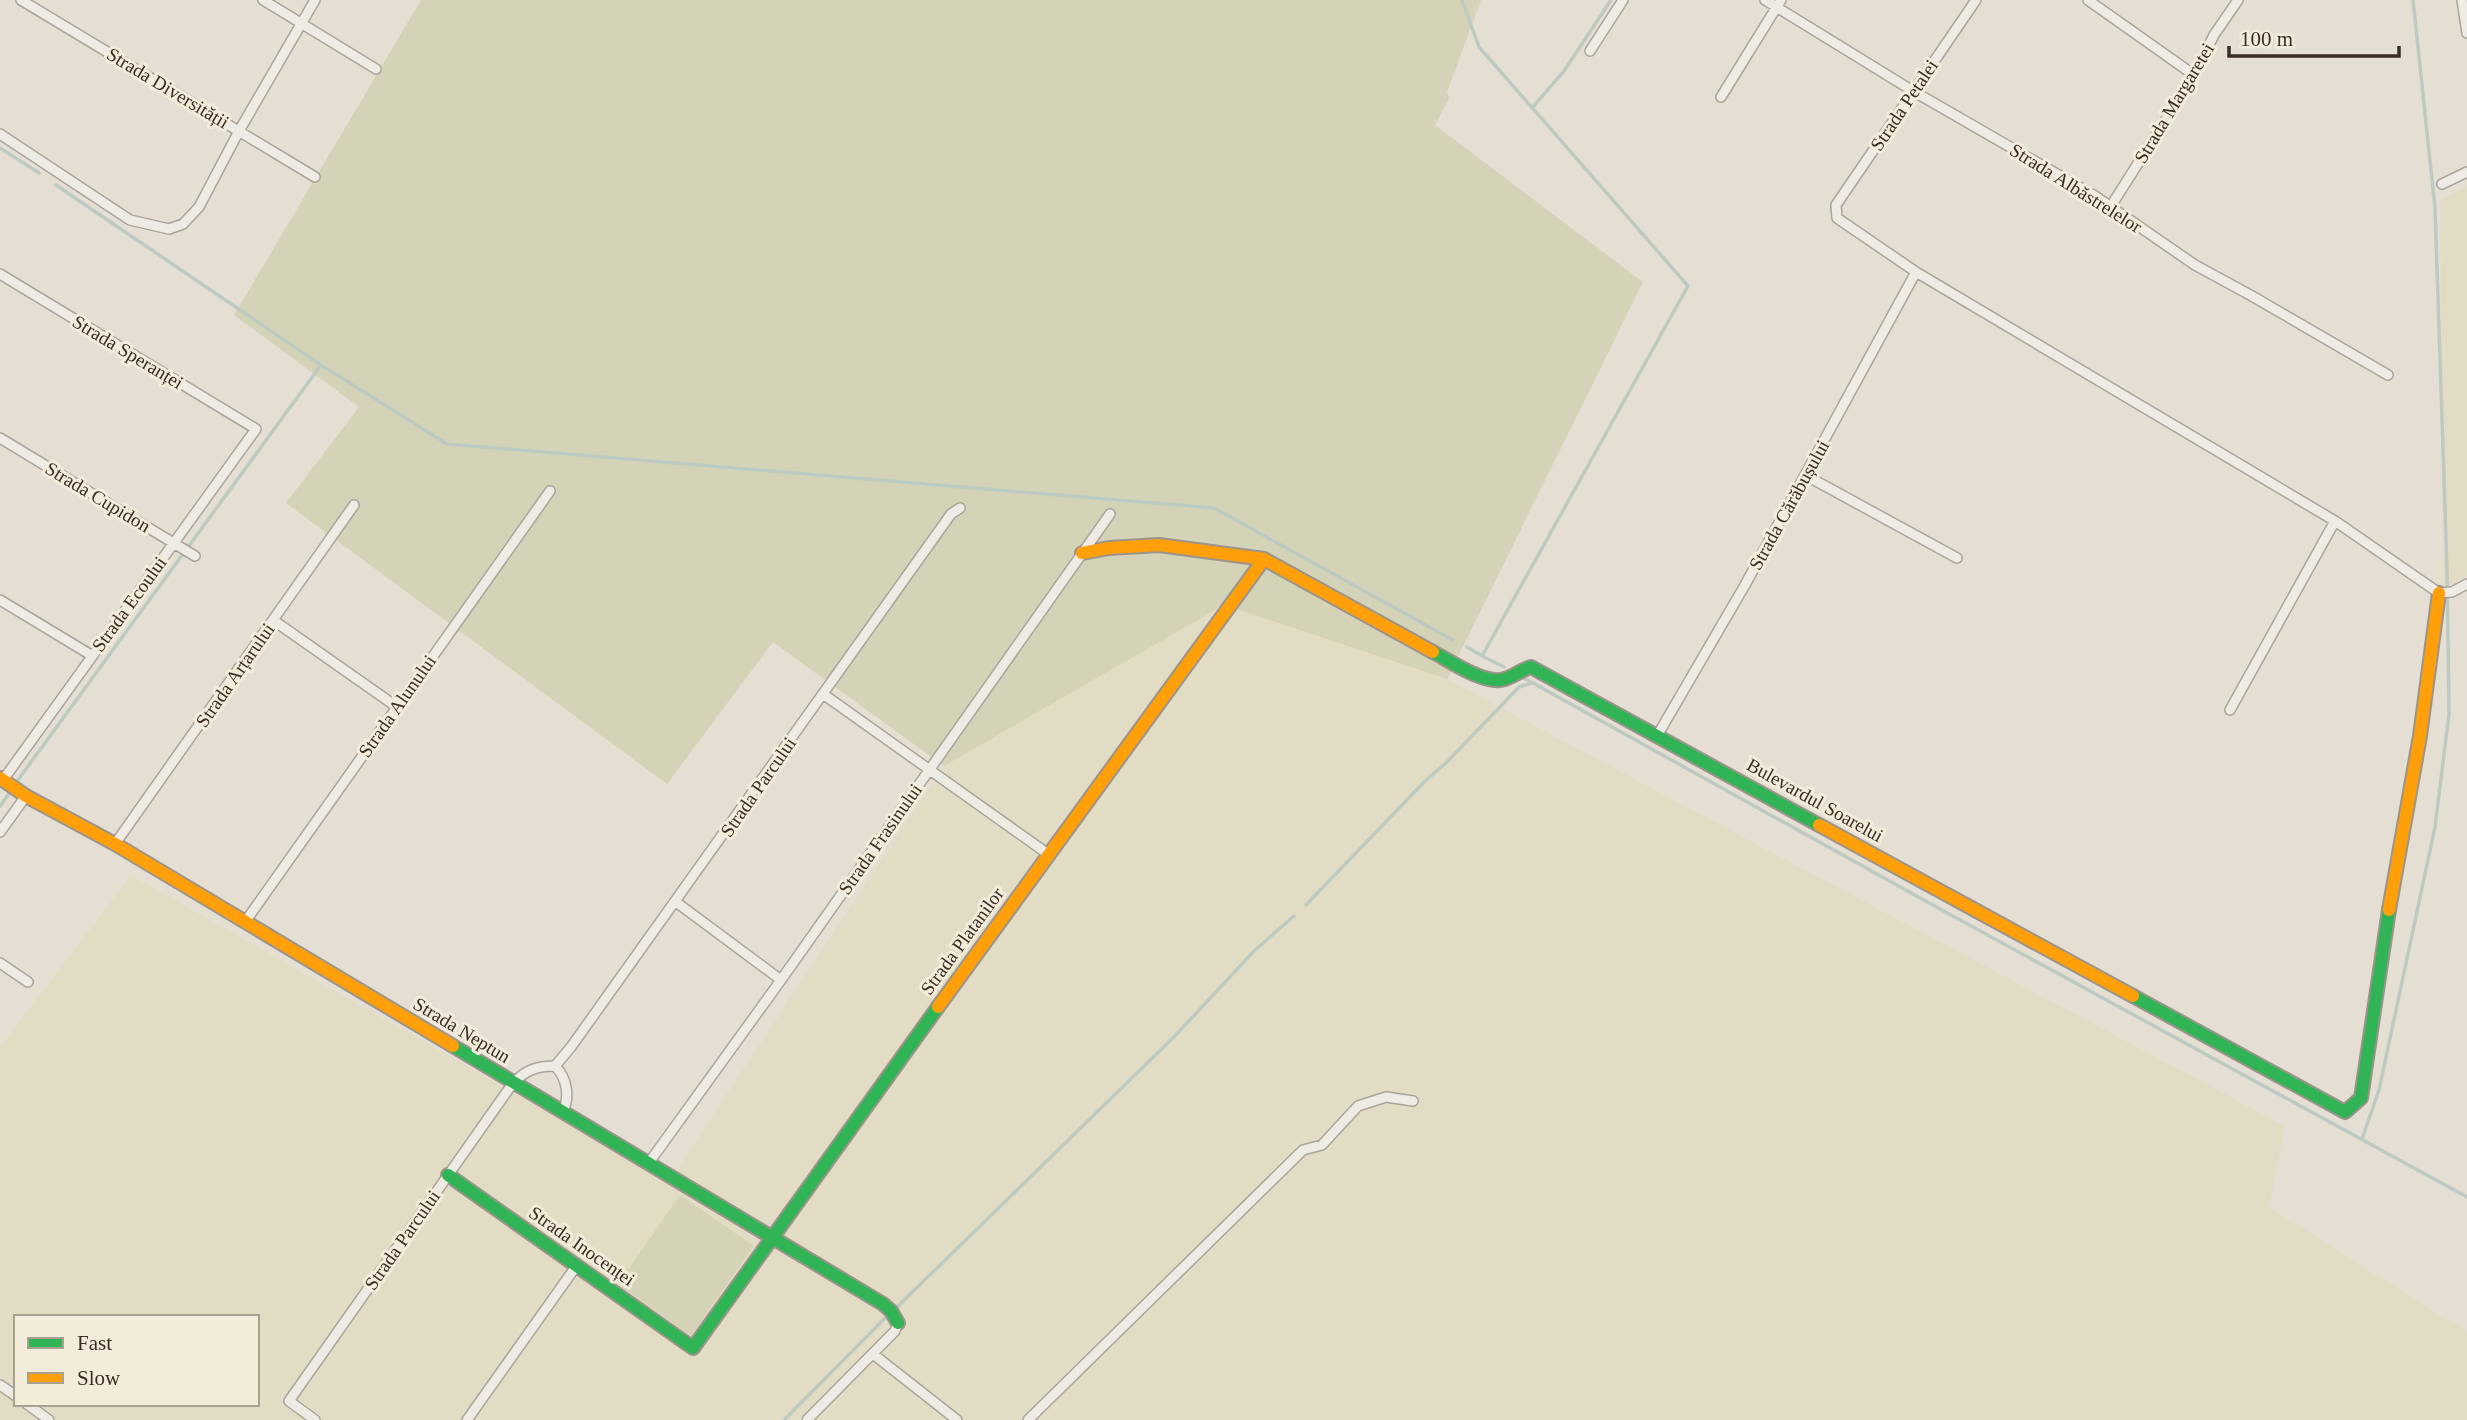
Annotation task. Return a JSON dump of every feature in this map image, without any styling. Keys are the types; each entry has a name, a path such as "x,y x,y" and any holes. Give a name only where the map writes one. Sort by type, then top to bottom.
{"street":[{"name":"Strada Diversității","path":"21,0 315,177"},
{"path":"263,0 376,69"},
{"path":"0,134 130,220 169,229 183,224 199,207 239,131 315,0"},
{"path":"1590,51 1623,0"},
{"name":"Strada Albăstrelelor","path":"1765,0 1779,4 1913,91 2023,152 2111,206 2195,265 2388,375"},
{"name":"Strada Petalei","path":"1916,272 1837,218 1836,205 1976,0"},
{"path":"2088,0 2194,75"},
{"name":"Strada Margaretei","path":"2111,206 2238,0"},
{"path":"2462,0 2467,33"},
{"path":"1721,97 1779,4"},
{"path":"2442,184 2467,172"},
{"path":"1916,272 2335,521 2439,593 2452,592 2467,584"},
{"name":"Strada Cărăbușului","path":"1657,736 1745,585 1916,272"},
{"name":"Strada Speranței","path":"0,274 256,429"},
{"name":"Strada Ecoului","path":"0,832 12,786 91,655 176,544 256,429"},
{"name":"Strada Cupidon","path":"0,438 192,554"},
{"path":"1805,475 1956,558"},
{"name":"Strada Alunului","path":"245,922 550,491"},
{"name":"Strada Arțarului","path":"115,844 354,505"},
{"name":"Strada Parcului","path":"315,1420 289,1401 513,1083 524,1072 542,1066 555,1066 571,1048 951,514 960,508"},
{"name":"Strada Frasinului","path":"648,1164 1110,514"},
{"path":"2230,710 2335,521"},
{"path":"1082,553 1135,545 1159,545 1264,559"},
{"name":"Bulevardul Soarelui","path":"1264,559 1462,668 1488,678 1504,680 1526,667 1531,667 2345,1112 2361,1098 2383,944 2420,736 2439,593"},
{"name":"Strada Platanilor","path":"693,1348 1264,559"},
{"path":"0,600 91,655"},
{"path":"273,620 397,707"},
{"path":"823,694 1048,854"},
{"name":"Strada Neptun","path":"12,786 115,844 883,1304 896,1317 898,1323"},
{"path":"676,902 781,980"},
{"path":"0,963 28,982"},
{"path":"555,1066 562,1073 567,1089 563,1112"},
{"path":"1028,1420 1303,1150 1322,1145 1358,1107 1386,1097 1413,1101"},
{"name":"Strada Inocenței","path":"448,1175 693,1348"},
{"path":"467,1420 577,1265"},
{"path":"807,1420 895,1331 898,1323"},
{"path":"873,1354 957,1420"},
{"path":"30,1406 49,1420"}],"shaded area":[{"path":"2467,187 2467,576 2443,588 2440,200"},
{"path":"1224,605 1447,679 2285,1126 2269,1207 2467,1332 2467,1420 0,1420 0,1047 131,875 669,1181 944,766"}],"green space":[{"path":"421,0 1481,0 1447,92 1449,98 1435,125 1643,282 1447,679 1224,605 944,766 773,642 667,784 286,503 359,407 234,315"},
{"path":"680,1195 754,1246 691,1336 618,1284"}],"waterway":[{"path":"1462,0 1479,47 1688,286 1482,656 1467,647"},
{"path":"1532,108 1564,71 1611,0"},
{"path":"2362,1139 2379,1090 2435,827 2449,714 2435,208 2413,0"},
{"path":"0,148 39,173"},
{"path":"56,185 321,365 447,444 1214,508 1453,640"},
{"path":"15,784 321,365"},
{"path":"1482,656 1504,667"},
{"path":"1522,677 2467,1197"},
{"path":"1306,905 1519,687 1532,683"},
{"path":"0,806 11,791"},
{"path":"898,1306 1175,1036 1254,951 1294,916"},
{"path":"784,1420 886,1317"}],"traffic: fast":[{"path":"1433,652 1465,670 1492,680 1504,679 1531,667 1819,825"},
{"path":"2133,996 2345,1112 2361,1098 2389,910"},
{"path":"448,1175 693,1348 938,1007"},
{"path":"453,1046 883,1304 898,1323"}],"traffic: slow":[{"path":"1082,553 1109,548 1159,545 1264,559 1433,652"},
{"path":"938,1007 1264,559"},
{"path":"2389,910 2420,736 2439,593"},
{"path":"0,778 26,796 115,844 453,1046"},
{"path":"1819,825 2133,996"}]}
